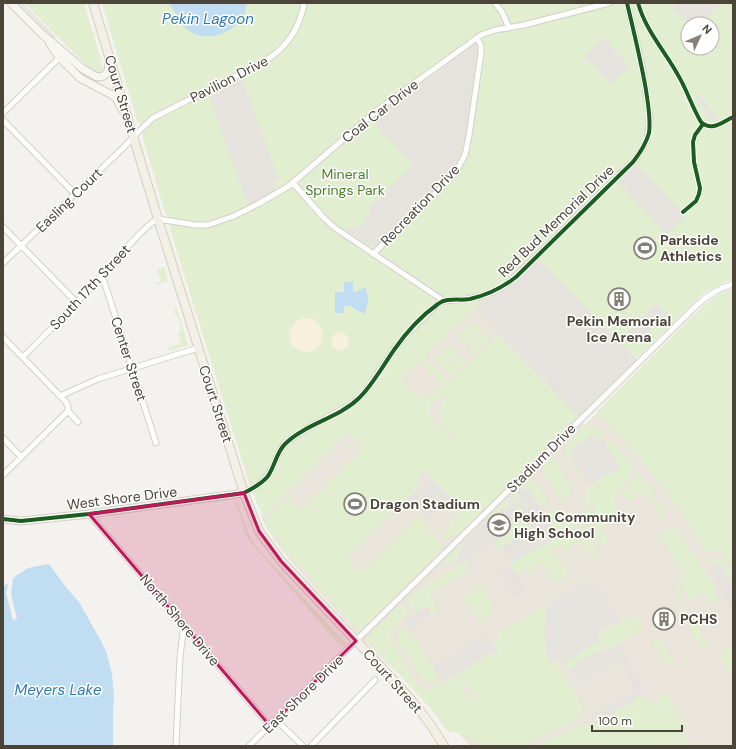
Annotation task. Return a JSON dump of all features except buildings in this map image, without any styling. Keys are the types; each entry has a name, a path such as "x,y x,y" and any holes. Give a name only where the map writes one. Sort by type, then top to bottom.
{"main road":[{"name":"Court Street","path":"93,3 198,348 256,526 265,542 281,561 421,712 444,746"}],"street":[{"path":"11,3 62,55 80,78 114,96 129,124"},
{"name":"Pavilion Drive","path":"134,136 161,113 276,55 285,46 294,32 304,3"},
{"path":"495,3 502,12 509,28"},
{"name":"Coal Car Drive","path":"158,219 196,225 212,224 240,214 292,183 374,113 477,38 489,32 610,3"},
{"name":"Red Bud Memorial Drive","path":"244,493 257,486 268,475 282,447 288,441 300,432 357,400 364,393 395,348 427,313 444,301 482,296 500,289 508,283 530,264 633,162 644,148 649,132 649,111 642,65 627,3"},
{"name":"Recreation Drive","path":"373,254 446,183 461,164 467,150 481,53 481,46 477,38"},
{"path":"62,55 90,74 100,77 104,76 108,71 108,50"},
{"path":"3,113 62,55"},
{"path":"3,120 75,194"},
{"name":"Easling Court","path":"3,263 134,136"},
{"path":"292,183 331,224 444,301"},
{"name":"South 17th Street","path":"22,357 147,227 158,219"},
{"path":"3,228 76,302"},
{"name":"Center Street","path":"102,275 156,443"},
{"name":"Stadium Drive","path":"356,641 697,305 711,294 733,284"},
{"path":"3,337 68,404 68,411 78,422"},
{"path":"60,396 98,379 198,348"},
{"path":"3,475 68,411"},
{"path":"3,438 21,457"},
{"name":"West Shore Drive","path":"3,519 20,521 89,514 244,493"},
{"name":"North Shore Drive","path":"89,514 270,726"},
{"path":"176,746 180,657 184,624"},
{"name":"East Shore Drive","path":"249,746 356,641"},
{"path":"311,746 375,680"},
{"path":"276,720 303,746"}],"highlighted area":[{"path":"244,493 259,531 281,561 356,641 270,726 89,514"}],"shaded area":[{"path":"19,3 22,3 56,37 54,39"},
{"path":"679,3 721,3 708,16 680,16 673,9"},
{"path":"604,38 630,67 611,84 585,56"},
{"path":"476,44 478,47 465,139 455,167 399,225 376,246 370,245 344,229 362,224 369,214 371,207 413,165 370,119"},
{"path":"241,76 279,180 272,183 275,192 248,206 208,93"},
{"path":"700,94 711,110 720,118 714,122 695,97"},
{"path":"635,164 686,215 668,234 617,182"},
{"path":"536,257 639,362 582,420 474,309 482,301 496,295"},
{"name":"Pekin Community High School","path":"733,292 733,746 471,746 362,638 304,576 281,549 261,517 473,308 585,425 708,303"},
{"path":"657,303 667,314 637,343 627,332"},
{"path":"591,436 594,441 601,437 619,466 587,485 570,456 575,453 572,448"},
{"path":"431,478 450,497 428,519 409,500"},
{"path":"528,487 554,530 550,533 553,538 511,564 501,548 533,529 536,533 540,530 537,525 532,528 516,500 520,498 518,492"},
{"path":"516,502 516,510 509,533 458,565 455,559 459,557 462,545 488,520"},
{"path":"721,564 733,585 733,612 706,566"},
{"path":"510,565 527,592 514,600 497,573"},
{"path":"595,578 620,619 598,632 598,644 593,644 563,664 559,658 551,664 547,658 545,640 546,607 553,603 552,601 585,581 587,583"},
{"path":"427,606 433,616 410,631 403,620"},
{"path":"485,633 496,650 442,683 432,666"},
{"path":"618,644 646,690 636,696 637,698 595,724 590,716 635,688 620,663 615,662 579,684 570,669 596,652 602,653"}],"green space":[{"path":"24,3 84,3 103,71 99,73 89,68"},
{"name":"Mineral Springs Park","path":"102,3 679,3 673,9 680,16 680,56 720,56 720,16 708,16 721,3 733,3 733,280 726,281 702,294 455,537 449,536 446,539 444,538 433,526 434,524 444,534 449,529 449,524 463,510 421,468 420,479 416,489 346,558 362,573 420,515 426,526 442,545 441,551 361,630 358,631 283,548 279,543 281,540 276,534 274,535 265,521 288,497 301,510 364,448 348,432 263,517 249,483 169,226 171,225 168,216 166,215 142,136 143,133 140,123 138,123","holes":["474,309 564,403 498,336 450,383 424,357","419,361 442,384 428,398 421,392 416,396 401,380","446,394 447,396 441,402 440,421 455,437 453,439 442,427 439,428 430,418 430,405 440,396"]},
{"path":"164,267 168,281 156,285 155,283 161,281 157,270"},
{"path":"733,289 733,567 723,553 705,551 660,482 598,415 597,411 705,304 720,294"},
{"path":"175,307 177,309 188,345 170,351 167,348 181,343 178,334 181,328 177,316 174,313"},
{"path":"474,323 481,330 466,345 459,338"},
{"path":"483,332 490,339 475,354 468,347"},
{"path":"451,346 458,353 442,368 435,360"},
{"path":"460,355 467,362 451,377 445,370"},
{"path":"587,423 589,425 591,436 572,447 575,453 570,456 584,479 581,480 565,453 566,444"},
{"path":"591,425 594,425 603,434 601,437 597,439 594,436"},
{"path":"609,440 632,464 633,467 630,471 632,473 613,498 622,514 600,528 608,541 602,545 597,537 591,532 594,531 592,527 589,527 587,522 594,516 595,509 590,504 583,507 582,505 585,501 587,488 620,467 604,442"},
{"path":"547,459 554,460 559,465 571,492 569,496 566,493 567,498 563,498 558,495 552,487 543,467 543,464"},
{"path":"638,472 652,490 653,496 665,514 662,520 645,492 630,501 621,496"},
{"path":"526,479 534,480 537,483 547,502 540,506 528,487 524,489 521,484"},
{"path":"515,490 520,498 516,501 532,528 497,550 495,543 498,539 511,530 516,505 511,494"},
{"path":"506,500 508,507 488,520 486,519"},
{"path":"237,501 247,530 257,548 346,643 345,646 339,645 247,538 236,504"},
{"path":"586,507 590,508 591,513 589,516 583,516 581,514"},
{"path":"553,509 562,513 576,513 581,523 575,524 571,532 565,532 578,538 589,534 599,554 592,558 581,540 565,549 563,545 553,550 568,574 555,582 543,563 528,573 525,568 516,574 510,565 556,538 553,538 550,533 554,530 545,514"},
{"path":"583,525 585,528 583,532 580,534 576,533 574,530 575,527"},
{"path":"671,527 676,529 689,551 696,556 718,592 714,594 719,601 712,605 703,592 684,603 682,601 689,597 678,580 685,576 659,534"},
{"path":"461,544 459,557 443,566 440,564"},
{"path":"716,557 722,559 733,577 733,585 721,564 714,565 713,562"},
{"path":"464,563 467,563 470,569 429,594 438,610 432,614 427,606 417,612 411,608 409,596"},
{"path":"481,586 495,610 478,621 463,597"},
{"path":"678,586 685,597 681,600 674,588"},
{"path":"545,605 547,607 545,621 545,644 548,658 551,664 555,661 572,686 582,707 582,712 574,721 521,746 488,746 459,733 447,731 433,711 366,639 397,607 402,607 406,612 406,615 404,619 395,626 391,637 393,645 416,682 421,688 429,690 456,674 464,686 461,688 470,701 475,697 467,684 465,685 457,673 491,653 493,656 499,652 493,643 499,640 496,635"},
{"path":"635,612 642,624 637,626 631,616"},
{"path":"692,617 707,643 701,647 686,621"},
{"path":"626,619 631,620 636,629 643,626 644,628 606,651 600,643 599,634 614,624 617,627 620,625 619,623"},
{"path":"407,626 439,678 430,683 422,680 398,640 398,632"},
{"path":"658,637 675,663 668,667 652,641"},
{"path":"593,644 597,644 602,653 596,653 567,670 563,664"},
{"path":"733,645 733,671 730,674 720,657 718,658 716,656"},
{"path":"666,693 687,728 684,729 673,712 655,700"},
{"path":"639,694 647,701 660,705 670,712 677,722 683,732 670,741 672,746 536,746 584,724 587,725 594,722 595,724 637,698 636,696"},
{"path":"684,733 692,746 677,746 673,740"}],"sand":[{"path":"306,318 318,323 323,335 318,347 306,352 294,347 289,335 294,323"},
{"path":"340,332 346,335 349,341 346,347 340,350 334,347 331,341 334,335"}],"water":[{"name":"Pekin Lagoon","path":"169,3 247,3 245,12 234,27 217,35 207,36 198,35 189,31 180,21"},
{"path":"344,282 353,282 353,292 365,287 368,300 364,314 350,306 344,306 344,313 335,313 335,292 344,292"},
{"name":"Meyers Lake","path":"49,564 79,602 107,654 112,674 114,698 113,746 3,746 3,586 8,584 6,593 13,620 17,619 11,594 13,578 28,568"}],"cycle path":[{"path":"3,519 21,521 89,514 244,493 266,479 282,448 293,437 350,406 358,399 403,338 432,309 445,301 466,300 489,293 500,288 516,277 633,162 646,141 650,128 646,90 627,3"},
{"path":"638,3 646,23 673,66 701,122 705,125 713,126 733,117"},
{"path":"683,212 696,201 699,194 700,188 694,162 693,142 695,135 703,124"}],"place":[{"name":"Parkside Athletics","path":"645,248"},
{"name":"Pekin Memorial Ice Arena","path":"619,299"},
{"name":"Dragon Stadium","path":"355,504"},
{"name":"Pekin Community High School","path":"499,525"},
{"name":"PCHS","path":"664,619"}]}
